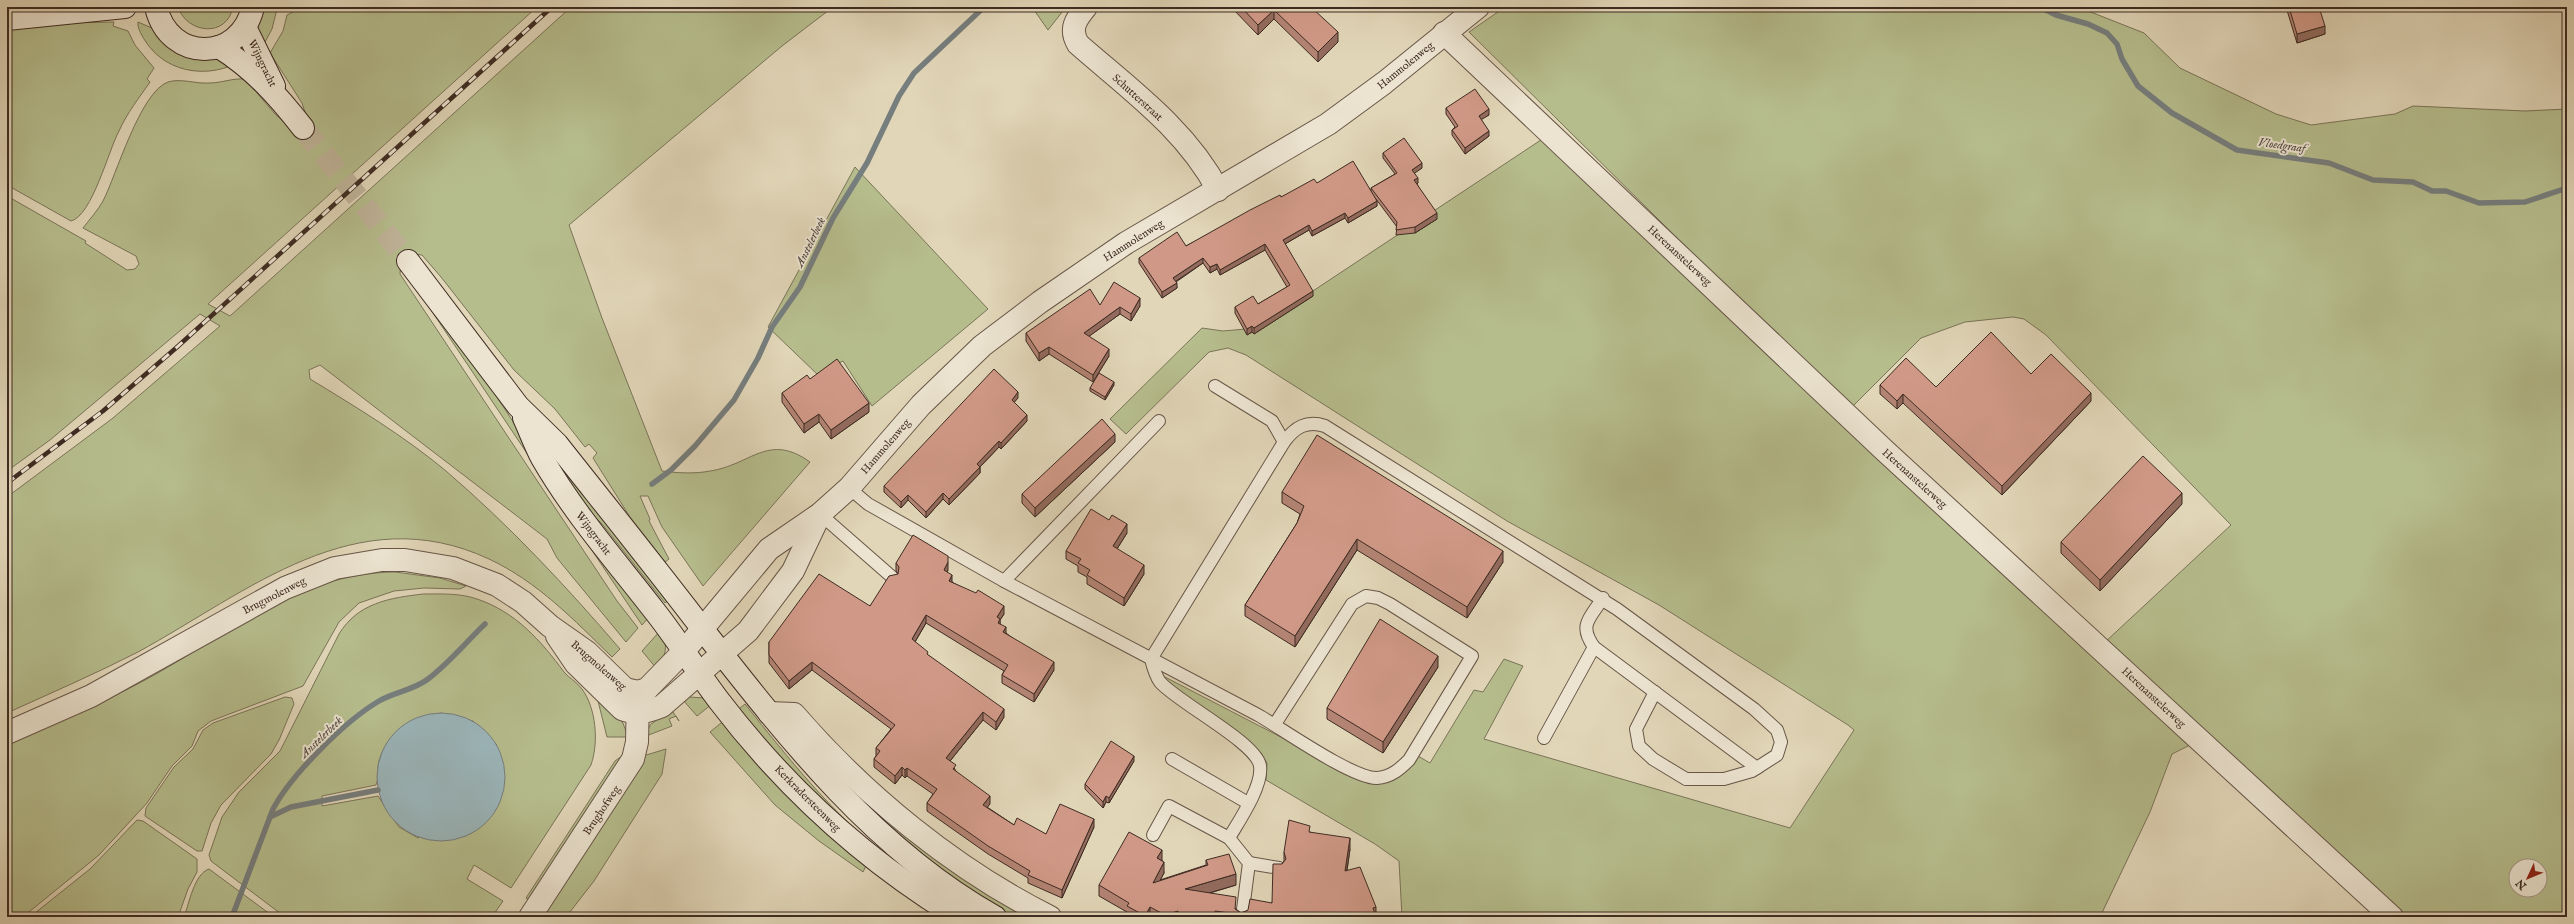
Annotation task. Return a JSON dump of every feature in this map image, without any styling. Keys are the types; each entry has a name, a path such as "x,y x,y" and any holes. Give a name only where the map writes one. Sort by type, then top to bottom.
{"street":[{"path":"7,19 125,7"},
{"path":"156,7 166,30 177,40 190,47 205,49 219,47 238,36 245,27 252,7"},
{"name":"Schutterstraat","path":"1086,7 1073,26 1074,36 1078,44 1171,126 1192,149 1218,190"},
{"name":"Hammolenweg","path":"684,651 769,549 820,514 849,488 921,405 982,346 1040,302 1126,243 1328,124 1384,83 1478,7"},
{"name":"Wijngracht","path":"245,27 280,99"},
{"name":"Herenanstelerweg","path":"1444,33 1883,448 2392,917"},
{"name":"Wijngracht","path":"219,47 246,64 280,99 303,128"},
{"name":"Wijngracht","path":"408,261 518,406 557,444 703,629"},
{"name":"Wijngracht","path":"518,406 542,457 571,501 684,651"},
{"name":"Hammolenweg","path":"638,702 662,706 723,655 748,631 793,571 820,514"},
{"name":"Brugmolenweg","path":"7,733 91,696 285,588 314,574 354,563 405,560 453,568 497,586 512,595 550,626 588,652 638,702 684,651"},
{"path":"703,629 769,713 814,766 856,810 888,840 948,887 995,917"},
{"name":"Kerkradersteenweg","path":"684,651 754,743 819,812 877,860 958,917"},
{"name":"Brughofweg","path":"530,917 621,780 633,759 638,702"},
{"path":"769,713 794,714 848,773 889,809 966,868 1050,917"}],"lane":[{"path":"1215,386 1272,421 1284,442"},
{"path":"1004,581 1159,421"},
{"path":"1151,659 1284,442 1290,434 1306,424 1325,426 1603,598 1754,709 1777,730 1781,742 1777,755 1757,768 1724,779 1686,778 1653,759 1639,746 1636,729 1655,692"},
{"path":"849,488 868,504 1004,581 1275,724 1292,737 1362,774 1376,778 1388,776 1400,769 1409,760 1472,656 1390,604 1378,598 1366,596 1352,604 1275,724"},
{"path":"820,514 892,577"},
{"path":"1603,598 1585,625 1585,636 1594,647 1757,768"},
{"path":"1544,738 1594,647"},
{"path":"1151,659 1160,682 1232,736 1258,760 1260,772 1248,803 1228,838"},
{"path":"1172,759 1248,803"},
{"path":"1153,835 1169,806 1228,838 1249,863 1279,868"},
{"path":"1242,917 1249,863"}],"green space":[{"path":"178,7 233,7 229,17 223,24 215,28 207,29 190,23 183,16"},
{"path":"268,7 277,7 277,9 272,29 265,42 257,29 262,15"},
{"path":"298,7 537,7 208,304 230,316 571,7 833,7 782,46 569,225 602,318 662,471 698,473 710,471 724,468 771,450 782,450 795,454 810,462 703,586 662,527 648,496 640,496 650,519 649,521 669,559 665,562 630,517 593,458 597,453 589,444 585,447 555,409 514,370 422,255 412,254 401,261 400,274 617,601 638,628 626,642 557,558 547,539 320,365 309,370 310,379 397,434 446,471 515,534 579,602 620,649 612,657 555,603 539,590 507,568 489,559 440,543 394,539 348,545 305,560 262,580 138,652 7,713 7,497 113,418 220,326 200,314 50,440 7,471 7,196 86,241 85,243 127,270 135,269 139,264 136,256 83,228 103,201 130,136 148,101 158,89 168,82 183,81 209,83 245,79 275,114 290,127 307,118 302,103 270,53 283,31 287,15 299,9"},
{"path":"1032,7 1066,7 1048,30"},
{"path":"1505,7 2078,7 2144,33 2180,68 2276,114 2311,125 2395,114 2413,106 2525,111 2567,109 2567,917 2392,917 2103,644 2231,525 2046,335 2024,319 2013,317 1965,322 1921,338 1850,409 1469,32"},
{"path":"114,22 113,26 128,31 135,45 154,68 147,79 150,82 122,124 93,195 79,216 71,221 7,185 7,30 58,23"},
{"path":"138,22 235,64 223,69 210,71 197,71 173,65 162,59 152,50 141,33"},
{"path":"1553,132 2190,745 2172,754 2150,812 2100,917 1402,917 1399,861 1375,844 1266,780 1267,763 1261,753 1248,740 1165,680 1165,677 1358,777 1369,781 1418,756 1430,763 1474,690 1483,692 1504,659 1523,666 1484,739 1790,828 1854,730 1659,605 1507,521 1246,355 1228,348 1209,352 1126,434 1110,419 1202,328 1223,331 1257,328"},
{"path":"855,167 988,309 872,406 843,361 817,374 768,327"},
{"path":"431,305 475,364 588,535 650,616 642,625 429,307"},
{"path":"538,438 671,598 665,603 602,524 570,491"},
{"path":"395,572 440,578 466,586 460,589 424,588 394,591 359,603 339,622 303,686 211,721 198,731 192,746 172,766 147,803 99,855 24,916 7,917 7,743 128,689 264,610 294,595 326,583 359,575"},
{"path":"423,594 457,595 477,599 504,612 516,620 537,639 566,674 582,689 587,697 595,726 595,746 591,765 511,888 474,865 467,879 503,901 492,917 285,917 211,861 209,855 222,817 239,792 280,751 339,634 355,615 386,600","holes":["441,713 473,721 497,745 418,838 399,827 378,796 322,806 322,796 376,785 378,764 383,751 388,742 403,728 431,715"]},
{"path":"660,631 665,641 665,650 663,659 657,669 642,651"},
{"path":"285,697 292,698 294,704 279,740 271,754 221,805 211,823 202,851 197,851 145,816 146,808 174,767 193,749 203,730 213,723"},
{"path":"689,697 705,698 712,704 697,716 683,700"},
{"path":"599,698 623,723 628,737 607,737 598,701"},
{"path":"745,704 813,786 831,806 869,842 913,875 986,917 970,917 944,901 846,827 735,712"},
{"path":"671,709 676,716 669,719 672,726 646,736 650,725"},
{"path":"726,719 826,827 866,866 863,872 819,841 775,805 710,732"},
{"path":"785,722 1030,917 1005,917 882,827"},
{"path":"666,749 662,774 594,881 566,917 542,917 643,756"},
{"path":"626,756 533,902 526,898 615,761"},
{"path":"137,820 143,821 197,859 197,872 188,889 178,917 30,917 90,869"},
{"path":"209,869 274,917 184,917 190,897 199,877"}],"water":[{"path":"435,713 447,713 460,716 477,724 490,736 502,758 505,777 504,789 500,801 494,813 482,826 460,838 447,841 435,841 422,838 405,830 392,818 380,796 377,783 377,771 380,758 388,741 400,728 422,716"}],"building":[{"path":"1241,7 1311,7 1338,32 1318,52 1274,10 1258,25"},
{"path":"2289,7 2319,7 2325,26 2297,34"},
{"path":"1475,89 1489,109 1479,116 1489,131 1465,148 1452,130 1458,126 1446,108"},
{"path":"1404,138 1422,163 1412,170 1418,178 1414,180 1437,213 1415,227 1396,230 1397,222 1371,188 1397,173 1383,153"},
{"path":"1353,161 1377,201 1348,218 1345,213 1312,231 1309,225 1283,240 1313,291 1254,328 1252,326 1247,329 1235,307 1253,296 1258,304 1290,285 1265,244 1220,270 1217,264 1210,267 1203,258 1173,278 1177,283 1162,292 1139,258 1177,232 1186,246 1280,195 1281,197 1314,179 1317,183"},
{"path":"1114,282 1140,298 1131,314 1120,307 1084,333 1109,349 1093,375 1049,347 1039,353 1026,333 1090,289 1100,305"},
{"path":"1991,332 2031,374 2051,354 2091,393 2002,486 1903,394 1897,401 1880,385 1906,358 1936,387"},
{"path":"837,359 869,403 831,430 819,414 804,424 782,393 807,375 810,379"},
{"path":"994,369 1018,392 1012,400 1027,415 1001,443 999,441 977,464 980,467 949,499 943,493 926,512 908,495 901,502 884,486"},
{"path":"1099,373 1114,382 1105,397 1090,388"},
{"path":"1102,419 1115,434 1035,508 1022,494"},
{"path":"1317,435 1503,551 1467,607 1357,539 1295,636 1245,605 1297,523 1304,506 1282,492"},
{"path":"2143,456 2182,493 2100,580 2061,542"},
{"path":"1091,509 1109,520 1112,515 1127,524 1113,546 1144,565 1124,598 1087,575 1090,570 1078,563 1081,559 1066,551"},
{"path":"913,535 948,556 948,562 944,570 952,575 949,581 976,593 978,590 1004,606 997,617 1000,619 998,623 1006,627 1003,632 1054,662 1034,694 1002,675 1008,665 926,615 912,639 928,652 927,654 1004,709 996,722 983,712 946,758 956,765 953,769 990,796 983,805 1014,825 1017,818 1046,834 1060,804 1094,819 1062,890 1028,875 1030,871 988,846 927,803 937,789 907,768 905,770 902,767 895,776 874,759 880,751 876,748 895,725 812,662 789,681 769,655 769,642 819,574 870,606 889,576 898,574 899,567 896,563"},
{"path":"1380,619 1438,656 1383,742 1327,708"},
{"path":"1111,741 1134,756 1109,798 1106,796 1103,802 1085,784"},
{"path":"1289,820 1310,826 1309,832 1350,838 1345,871 1360,867 1376,907 1373,908 1376,917 1258,917 1215,911 1216,917 1179,917 1178,911 1165,915 1150,907 1145,916 1127,906 1129,903 1099,885 1129,832 1162,850 1157,858 1164,862 1153,883 1208,865 1206,860 1229,854 1236,874 1185,889 1236,897 1235,909 1241,913 1248,910 1250,899 1272,903 1273,864 1282,864 1286,859 1284,852"}],"waterway":[{"name":"Anstelerbeek","path":"652,484 671,470 695,446 734,400 758,358 772,327 800,287 833,218 867,163 899,96 914,73 984,7"},
{"name":"Vloedgraaf","path":"2040,7 2056,15 2088,24 2107,33 2117,44 2122,59 2138,86 2172,113 2237,150 2329,163 2373,180 2413,182 2432,191 2446,191 2479,203 2525,202 2567,188"},
{"name":"Anstelerbeek","path":"232,917 273,809 281,795 305,765 335,735 365,710 385,698 417,686 436,673 485,624"},
{"path":"270,817 291,807 378,790"}],"tunnel":[{"path":"303,128 408,261"}],"railway":[{"path":"7,483 103,411 176,348 552,7"}]}
